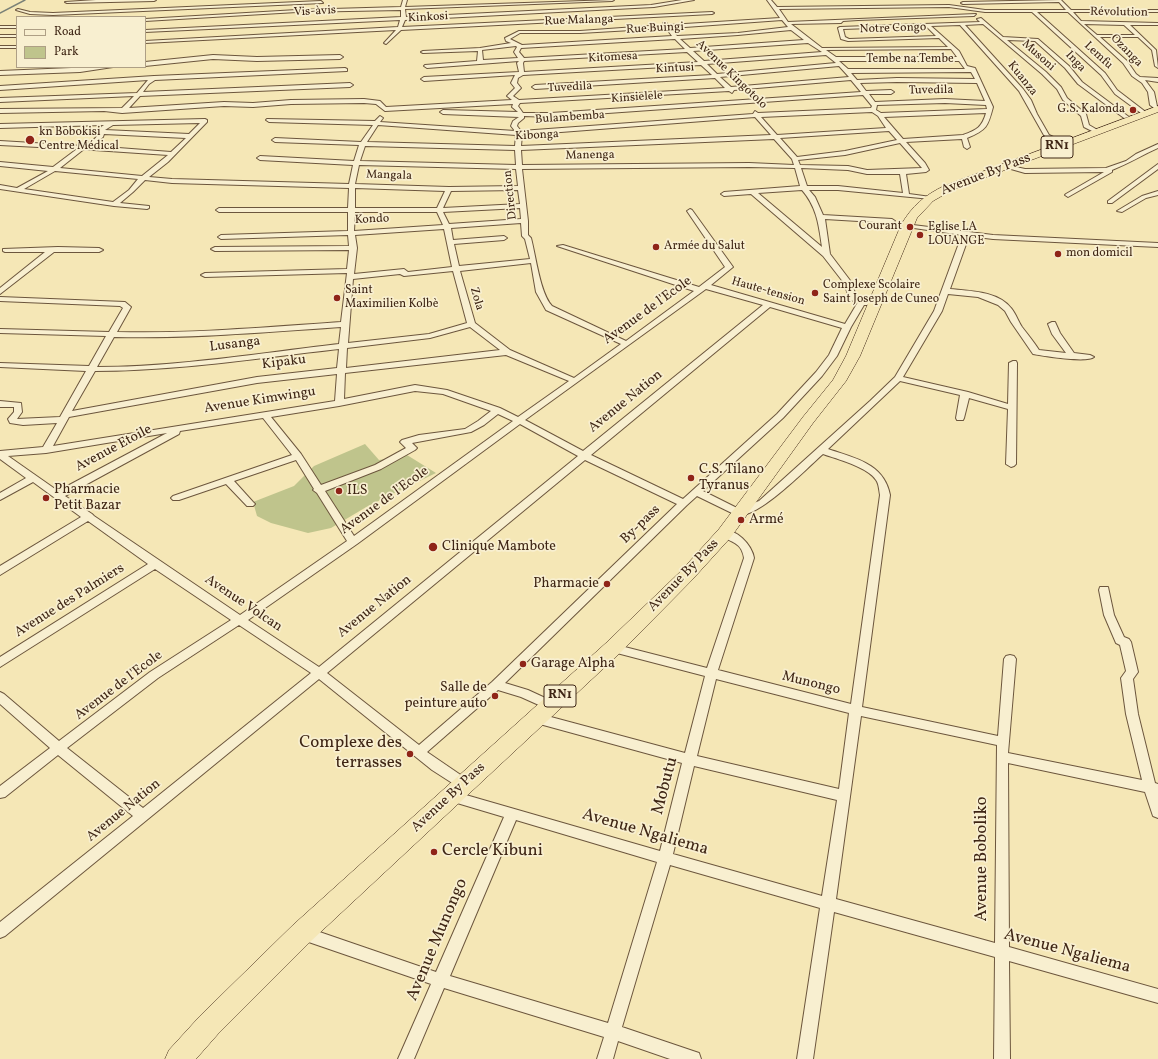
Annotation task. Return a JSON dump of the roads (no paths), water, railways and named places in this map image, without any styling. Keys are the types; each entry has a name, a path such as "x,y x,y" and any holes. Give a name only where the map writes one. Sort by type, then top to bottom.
{"highway":[{"name":"Avenue By Pass","path":"178,1059 209,1025 302,933 613,648 686,576 725,532 839,382 853,356 867,303 900,223 929,198 948,188 1158,109"}],"street":[{"path":"67,2 154,0"},
{"path":"386,43 400,29 404,18 402,8 405,0"},
{"path":"146,20 297,11 332,11 516,2 612,0"},
{"name":"Avenue Kingotolo","path":"649,0 676,38 704,63 715,76 735,93"},
{"name":"Vis-àvis","path":"146,31 653,6 692,0"},
{"path":"769,0 777,8 782,19 840,64 901,141"},
{"path":"958,1 1060,0"},
{"name":"Ozanga","path":"1060,0 1080,22 1125,62 1134,75 1140,78 1151,90 1153,105 1158,109"},
{"path":"18,10 30,13 53,14 201,5 304,1 321,2"},
{"path":"286,34 290,23 304,1"},
{"name":"Musoni","path":"958,1 963,8 974,15 1044,72 1059,88 1065,99 1084,115 1086,126 1098,132"},
{"path":"195,17 201,5 208,2"},
{"path":"516,2 514,23 515,31 519,32"},
{"path":"777,8 949,6 985,11 1158,11"},
{"name":"Lemfu","path":"1034,12 1103,74 1115,90 1130,101 1139,111 1145,114"},
{"name":"Kinkosi","path":"146,42 712,13"},
{"path":"788,23 841,22 840,20 974,15"},
{"name":"Rue Malanga","path":"519,32 580,32 782,19"},
{"name":"Révolution","path":"1080,22 1158,24"},
{"path":"928,24 984,23"},
{"path":"1125,23 1154,50 1158,66"},
{"path":"796,162 901,141 964,137 974,133 985,125 989,111 989,103 972,68 965,67 956,52 939,37 928,24"},
{"name":"Notre Congo","path":"928,24 842,26 840,28 843,38 848,40 939,37"},
{"name":"Kuanza","path":"961,24 1021,90 1048,136 1065,144"},
{"path":"0,27 16,27"},
{"name":"Rue Buingi","path":"423,52 738,34 792,28"},
{"name":"Direction","path":"519,32 507,38 519,46 516,52 522,60 520,63 522,73 516,77 514,83 518,88 510,96 518,102 515,104 515,107 521,114 521,119 515,123 515,128 519,133 518,148 525,221 524,236 528,238 543,302 549,308 627,344"},
{"path":"0,36 16,36"},
{"path":"1097,36 1140,36"},
{"name":"Inga","path":"1003,38 1036,40 1067,67 1080,83 1126,117"},
{"path":"427,66 810,41"},
{"path":"0,47 16,47"},
{"path":"820,49 952,48"},
{"path":"480,49 480,62"},
{"name":"Kitomesa","path":"424,79 767,59 825,53"},
{"path":"146,64 213,57 257,59 340,57"},
{"path":"834,59 960,59"},
{"name":"Kintusi","path":"535,88 715,76 840,64"},
{"path":"0,73 100,68"},
{"path":"0,88 154,78 345,70"},
{"name":"Tembe na Tembe","path":"846,71 973,70"},
{"path":"17,190 55,169 82,148 98,140 102,128 113,123 123,110 154,78"},
{"path":"1140,78 1158,80"},
{"path":"854,80 978,81"},
{"name":"Tuvedila","path":"0,111 123,110 224,104 253,105 290,102 371,101 378,102 385,109 730,89 854,80"},
{"path":"0,100 350,84"},
{"name":"Kinsielele","path":"410,108 464,113 551,115 891,92"},
{"name":"Avenue Kingotolo","path":"740,98 758,115 796,162 804,188 812,197 821,217 826,254"},
{"name":"Tuvedila","path":"873,107 945,101 989,103"},
{"name":"Bulambemba","path":"269,120 377,123 519,133 873,107"},
{"path":"339,403 343,369 344,324 353,248 351,232 352,186 356,163 363,143 385,109"},
{"path":"880,115 989,111"},
{"path":"0,126 205,121 159,167 114,204"},
{"name":"Kibonga","path":"276,140 439,147 518,148 775,137 890,128"},
{"path":"101,132 190,136"},
{"path":"964,137 967,147"},
{"name":"Manenga","path":"260,158 356,163 519,167 796,162 848,168 867,172 903,172 926,170 925,166 901,141"},
{"path":"0,144 173,154"},
{"path":"1068,195 1113,169 1158,146"},
{"name":"Mangala","path":"0,164 172,181 449,189 521,188"},
{"path":"1110,202 1158,166"},
{"path":"1007,167 1025,171 1093,171 1113,169"},
{"path":"903,172 906,194"},
{"path":"0,187 114,204 147,207"},
{"path":"724,194 804,188 854,189 906,194 929,198"},
{"path":"439,210 449,189"},
{"path":"753,192 826,254 848,283 852,295 867,303"},
{"path":"1120,211 1144,197 1158,193"},
{"path":"219,210 439,210 523,206"},
{"name":"Zola","path":"439,210 447,227 460,286 471,324 507,352 575,381"},
{"name":"Avenue de l'Ecole","path":"0,793 154,675 225,628 240,620 353,542 703,288 729,266 690,211"},
{"path":"821,217 900,223 993,237 1158,245"},
{"name":"Kondo","path":"221,237 447,227 525,221"},
{"path":"697,492 739,513 762,503 873,403 898,378 934,317 946,291 966,234"},
{"path":"450,242 504,238"},
{"name":"Haute-tension","path":"561,246 703,288 847,328"},
{"path":"215,249 353,248"},
{"path":"5,250 99,250"},
{"path":"0,292 52,250"},
{"path":"205,274 349,274 404,271 404,274 534,261"},
{"path":"946,291 984,297 1002,304 1010,311 1010,315 1036,352 1071,357 1090,357"},
{"path":"0,299 126,305 127,307 127,310 46,450"},
{"name":"By-pass","path":"419,752 496,685 684,503 780,416 819,374 833,356 847,328 867,303"},
{"name":"Avenue Nation","path":"0,931 319,673 768,305"},
{"path":"0,332 112,335 201,333 344,324"},
{"name":"Lusanga","path":"0,365 92,369 180,364 430,336 471,324"},
{"path":"1052,324 1060,339 1069,348 1071,357"},
{"name":"Kipaku","path":"0,404 18,405 18,412 12,419 13,421 23,422 64,417 257,380 343,369 507,352"},
{"path":"1011,464 1013,363"},
{"path":"898,378 965,394 1012,408"},
{"name":"Avenue Kimwingu","path":"0,454 46,450 339,403 415,388 444,392 497,410 585,456 684,503"},
{"path":"960,418 965,394"},
{"path":"318,490 378,467 412,448 405,442 419,438 464,432 483,422 497,410"},
{"path":"264,414 298,456 318,490 353,542"},
{"name":"Avenue Etoile","path":"58,495 184,428"},
{"path":"805,1059 844,796 885,495 883,484 872,470 822,450"},
{"name":"Avenue Volcan","path":"0,454 155,564 319,673 436,766 458,790"},
{"path":"176,498 298,456"},
{"path":"0,497 33,478"},
{"path":"228,480 250,504"},
{"path":"0,571 89,516"},
{"name":"Mobutu","path":"605,1059 665,858 711,674 749,558 748,550 742,541 725,532"},
{"name":"Avenue des Palmiers","path":"0,663 155,564"},
{"path":"1104,590 1109,615 1120,640 1125,642 1130,660 1132,672 1127,678 1132,714 1154,788 1158,812"},
{"name":"Munongo","path":"613,648 856,710 1004,742"},
{"name":"Avenue Boboliko","path":"1002,1059 1002,757 1010,659"},
{"path":"496,685 524,694 543,712 690,760 844,796"},
{"path":"0,697 59,749 142,816"},
{"path":"1002,757 1154,788"},
{"name":"Avenue Ngaliema","path":"458,790 512,814 1158,996"},
{"name":"Avenue Munongo","path":"406,1059 512,814"},
{"path":"302,933 440,980 613,1032 693,1059"}],"waterway":[{"path":"0,13 25,0"}],"place":[{"name":"G.S. Kalonda","path":"1133,110"},
{"name":"kn Bobokisi Centre Médical","path":"30,140"},
{"name":"Courant","path":"910,227"},
{"name":"Eglise LA LOUANGE","path":"920,235"},
{"name":"Armée du Salut","path":"656,247"},
{"name":"mon domicil","path":"1058,254"},
{"name":"Complexe Scolaire Saint Joseph de Cuneo","path":"815,293"},
{"name":"Saint Maximilien Kolbè","path":"337,298"},
{"name":"C.S. Tilano Tyranus","path":"691,478"},
{"name":"ILS","path":"339,491"},
{"name":"Pharmacie Petit Bazar","path":"46,498"},
{"name":"Armé","path":"741,520"},
{"name":"Clinique Mambote","path":"433,547"},
{"name":"Pharmacie","path":"607,584"},
{"name":"Garage Alpha","path":"523,664"},
{"name":"Salle de peinture auto","path":"495,696"},
{"name":"Complexe des terrasses","path":"410,754"},
{"name":"Cercle Kibuni","path":"434,852"}]}
